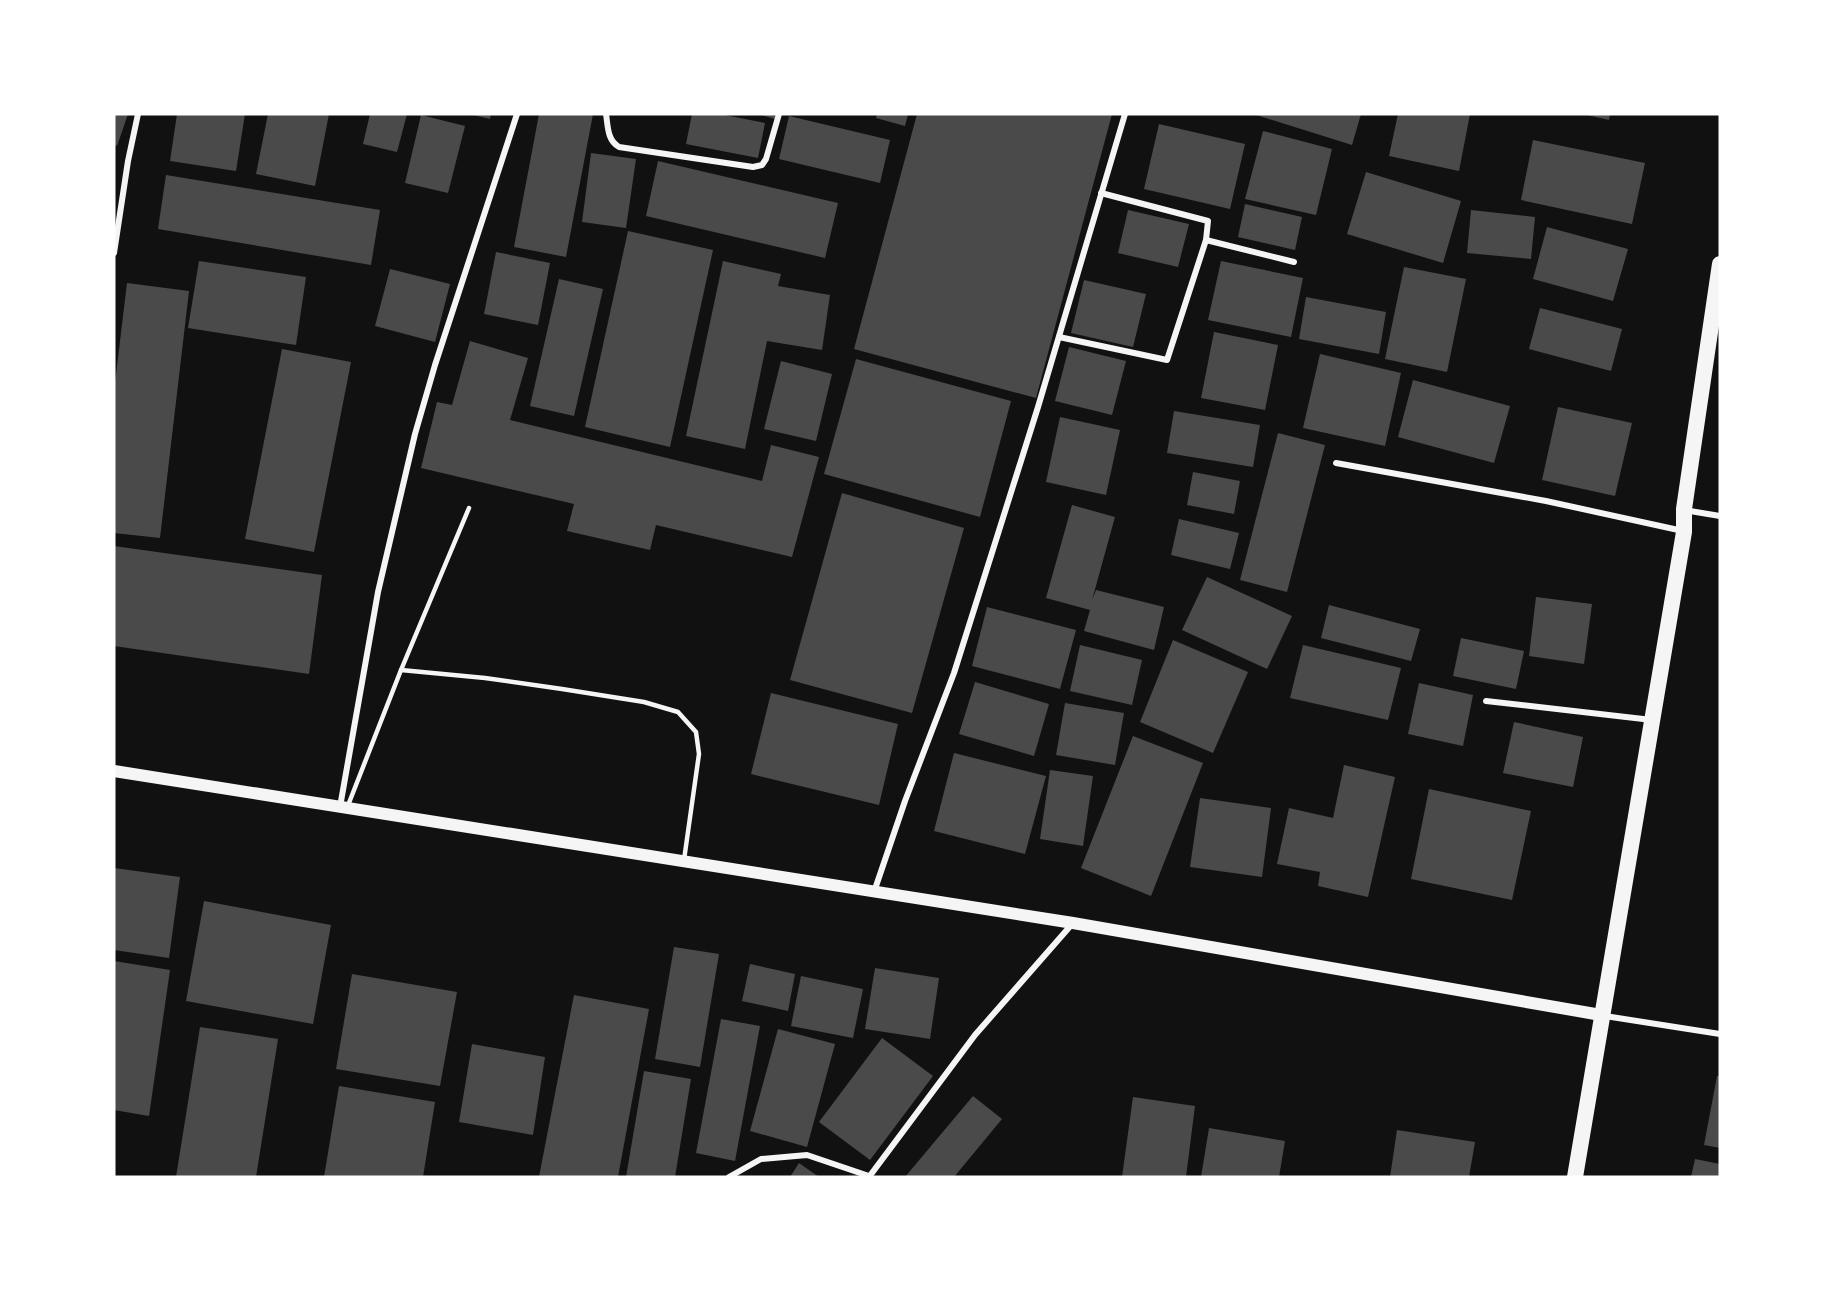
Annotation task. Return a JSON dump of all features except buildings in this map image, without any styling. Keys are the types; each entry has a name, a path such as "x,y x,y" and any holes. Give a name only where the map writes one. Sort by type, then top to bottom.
{"highway":[{"path":"1575,1177 1683,532 1684,509 1720,264"}],"main road":[{"path":"114,771 1073,923 1601,1016"}],"street":[{"path":"114,254 128,161 138,114"},
{"path":"344,807 378,592 415,434 435,365 517,114"},
{"path":"606,114 610,137 619,147 753,166 762,165 766,159 779,114"},
{"path":"874,892 905,801 954,673 1059,337 1125,114"},
{"path":"1059,337 1167,360 1206,240 1208,221 1101,193"},
{"path":"1206,240 1294,262"},
{"path":"1336,463 1546,501 1683,532"},
{"path":"1684,509 1720,516"},
{"path":"1486,701 1653,720"},
{"path":"729,1177 762,1159 807,1155 869,1177 975,1035 1073,923"},
{"path":"1601,1016 1720,1034"}],"lane":[{"path":"344,807 469,508"},
{"path":"401,670 562,689 644,702 678,712 696,732 699,754 684,860"}]}
